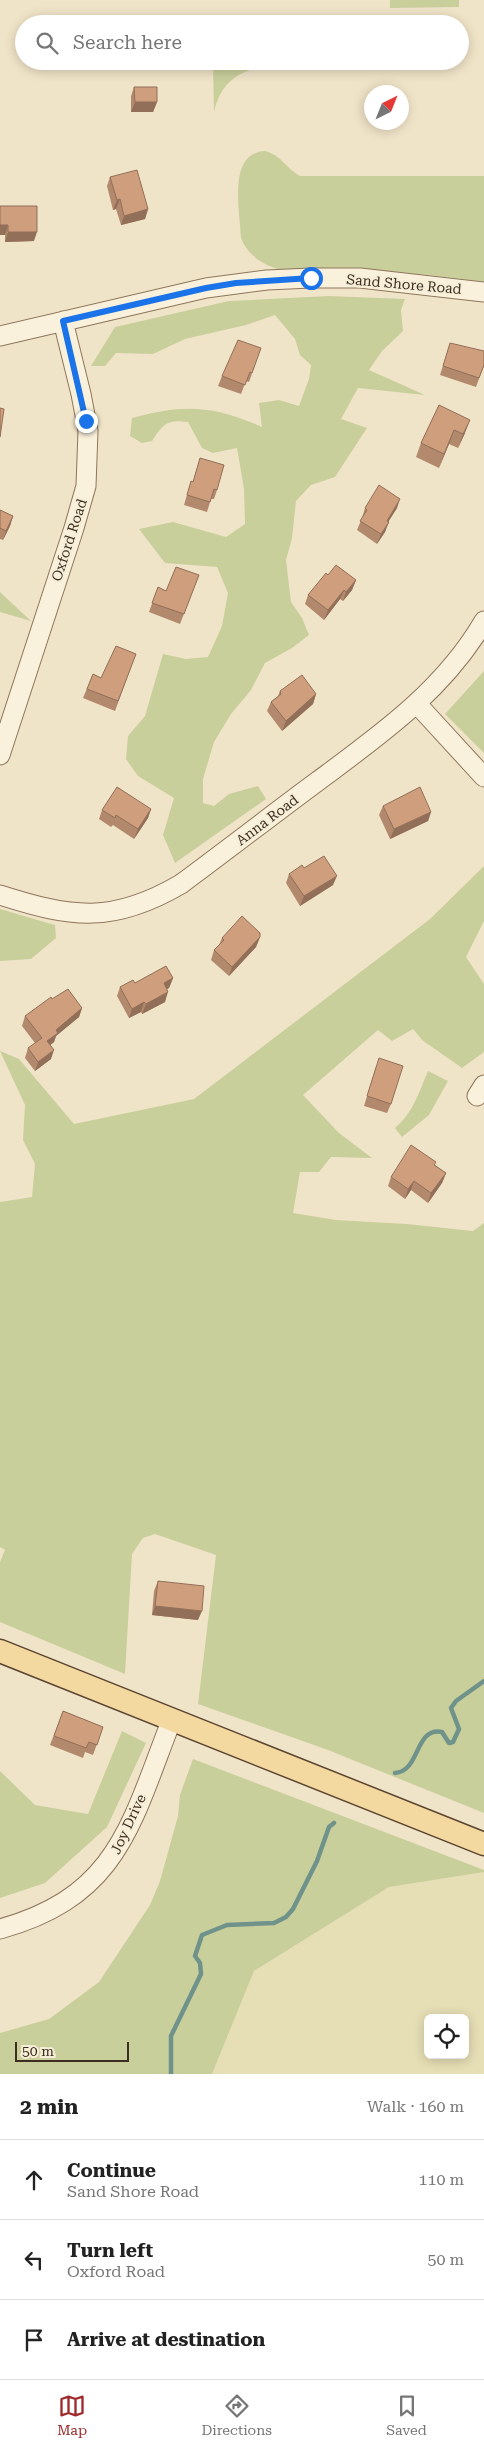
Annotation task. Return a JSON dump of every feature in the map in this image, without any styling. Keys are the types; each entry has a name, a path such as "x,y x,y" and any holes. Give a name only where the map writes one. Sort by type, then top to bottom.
{"main road":[{"path":"0,1651 484,1844"}],"street":[{"name":"Sand Shore Road","path":"0,336 206,288 267,280 360,278 484,292"},
{"name":"Oxford Road","path":"0,755 86,486 88,431 63,321"},
{"name":"Anna Road","path":"0,895 44,909 75,914 109,912 148,902 186,880 393,725 417,704 459,657 484,621"},
{"path":"417,704 484,777"},
{"name":"Joy Drive","path":"0,1929 27,1922 59,1907 100,1873 128,1830 172,1720"}],"shaded area":[{"path":"484,1872 484,2074 212,2074 254,1971 389,1887"}],"green space":[{"path":"390,0 459,0 459,7 390,8"},
{"path":"213,70 250,70 238,76 227,85 219,97 214,112"},
{"path":"265,151 280,159 300,176 484,176 484,282 383,271 333,269 282,270 263,263 247,250 241,238 238,185 240,172 245,162 253,154"},
{"path":"329,296 405,299 401,310 403,331 382,351 369,370 425,395 358,388 341,419 367,428 335,477 311,485 296,501 292,538 286,560 291,602 302,618 309,635 292,648 265,663 251,690 231,714 214,742 203,779 203,803 214,806 229,794 258,786 266,799 175,863 163,835 174,798 138,776 126,759 128,736 145,716 163,654 186,659 208,657 222,626 228,593 217,567 165,563 139,529 173,522 226,537 245,524 244,489 237,448 213,453 202,448 188,422 181,421 166,424 159,430 152,441 142,443 130,436 132,418 167,410 198,409 228,414 262,427 259,403 279,400 299,406 309,379 311,365 300,355 295,339 275,315 246,325 185,339 153,354 116,353 105,366 91,366 115,327 229,301"},
{"path":"0,592 31,621 0,612"},
{"path":"484,671 484,753 445,714"},
{"path":"484,866 484,921 466,957 484,984 484,1052 462,1068 422,1040 413,1029 392,1041 378,1030 303,1095 339,1133 372,1158 331,1157 319,1172 300,1172 293,1213 336,1220 407,1224 473,1231 484,1223 484,1813 328,1750 198,1704 216,1555 155,1534 143,1538 132,1554 125,1674 0,1622 0,1562 5,1550 0,1547 0,1202 32,1197 35,1164 23,1140 25,1105 0,1051 19,1059 74,1124 194,1099 430,919"},
{"path":"0,909 55,925 56,938 31,959 0,961"},
{"path":"428,1071 448,1081 429,1115 402,1137 395,1128 411,1109"},
{"path":"122,1731 146,1743 107,1827 45,1883 0,1898 0,1771 35,1805 88,1814"},
{"path":"193,1759 484,1870 484,1872 389,1887 254,1971 212,2074 0,2074 0,2033 49,2019 99,1982 150,1905 160,1881 178,1816 180,1795"}],"building":[{"path":"134,87 157,87 157,102 135,102"},
{"path":"137,170 148,209 124,216 120,199 117,200 110,177"},
{"path":"0,206 37,206 37,232 8,232 8,225 0,225"},
{"path":"238,340 261,348 252,373 250,372 245,385 222,376"},
{"path":"450,343 484,351 484,365 479,378 443,366"},
{"path":"439,405 470,420 463,434 454,430 444,454 421,443"},
{"path":"0,408 4,409 0,437"},
{"path":"200,458 224,465 217,490 214,489 210,502 187,495"},
{"path":"379,485 400,499 381,534 360,521 367,510 365,508"},
{"path":"0,510 13,516 6,531 0,528"},
{"path":"336,565 356,580 346,592 344,590 328,610 308,595 326,573 328,575"},
{"path":"176,567 199,575 184,614 152,603 158,587 166,591"},
{"path":"116,646 136,654 118,701 87,689 93,674 101,678"},
{"path":"302,675 316,694 286,721 271,702 281,694 280,691"},
{"path":"117,787 151,809 138,829 116,815 115,818 102,810"},
{"path":"420,787 431,812 394,829 383,806"},
{"path":"324,856 337,876 304,896 289,874 302,865 304,868"},
{"path":"242,916 260,933 260,937 232,967 214,950"},
{"path":"166,966 173,978 164,983 168,992 132,1009 120,987 133,980 135,983"},
{"path":"68,989 82,1008 56,1030 58,1033 47,1041 54,1050 38,1062 28,1048 42,1038 25,1016 51,997 52,999"},
{"path":"379,1058 403,1066 391,1104 367,1096"},
{"path":"411,1145 436,1162 434,1165 446,1173 431,1193 414,1181 408,1189 391,1177"},
{"path":"158,1581 204,1586 202,1611 155,1606"},
{"path":"63,1711 103,1727 97,1745 89,1742 86,1748 54,1736"}],"waterway":[{"path":"395,1773 409,1765 422,1742 433,1732 442,1732 449,1743 453,1742 459,1729 451,1708 456,1701 484,1681"},
{"path":"171,2074 171,2036 201,1974 200,1963 195,1956 202,1935 227,1925 274,1923 286,1917 293,1909 317,1861 329,1827 334,1823"}],"route":[{"path":"86,421 63,321 206,288 267,280 311,278"}]}
